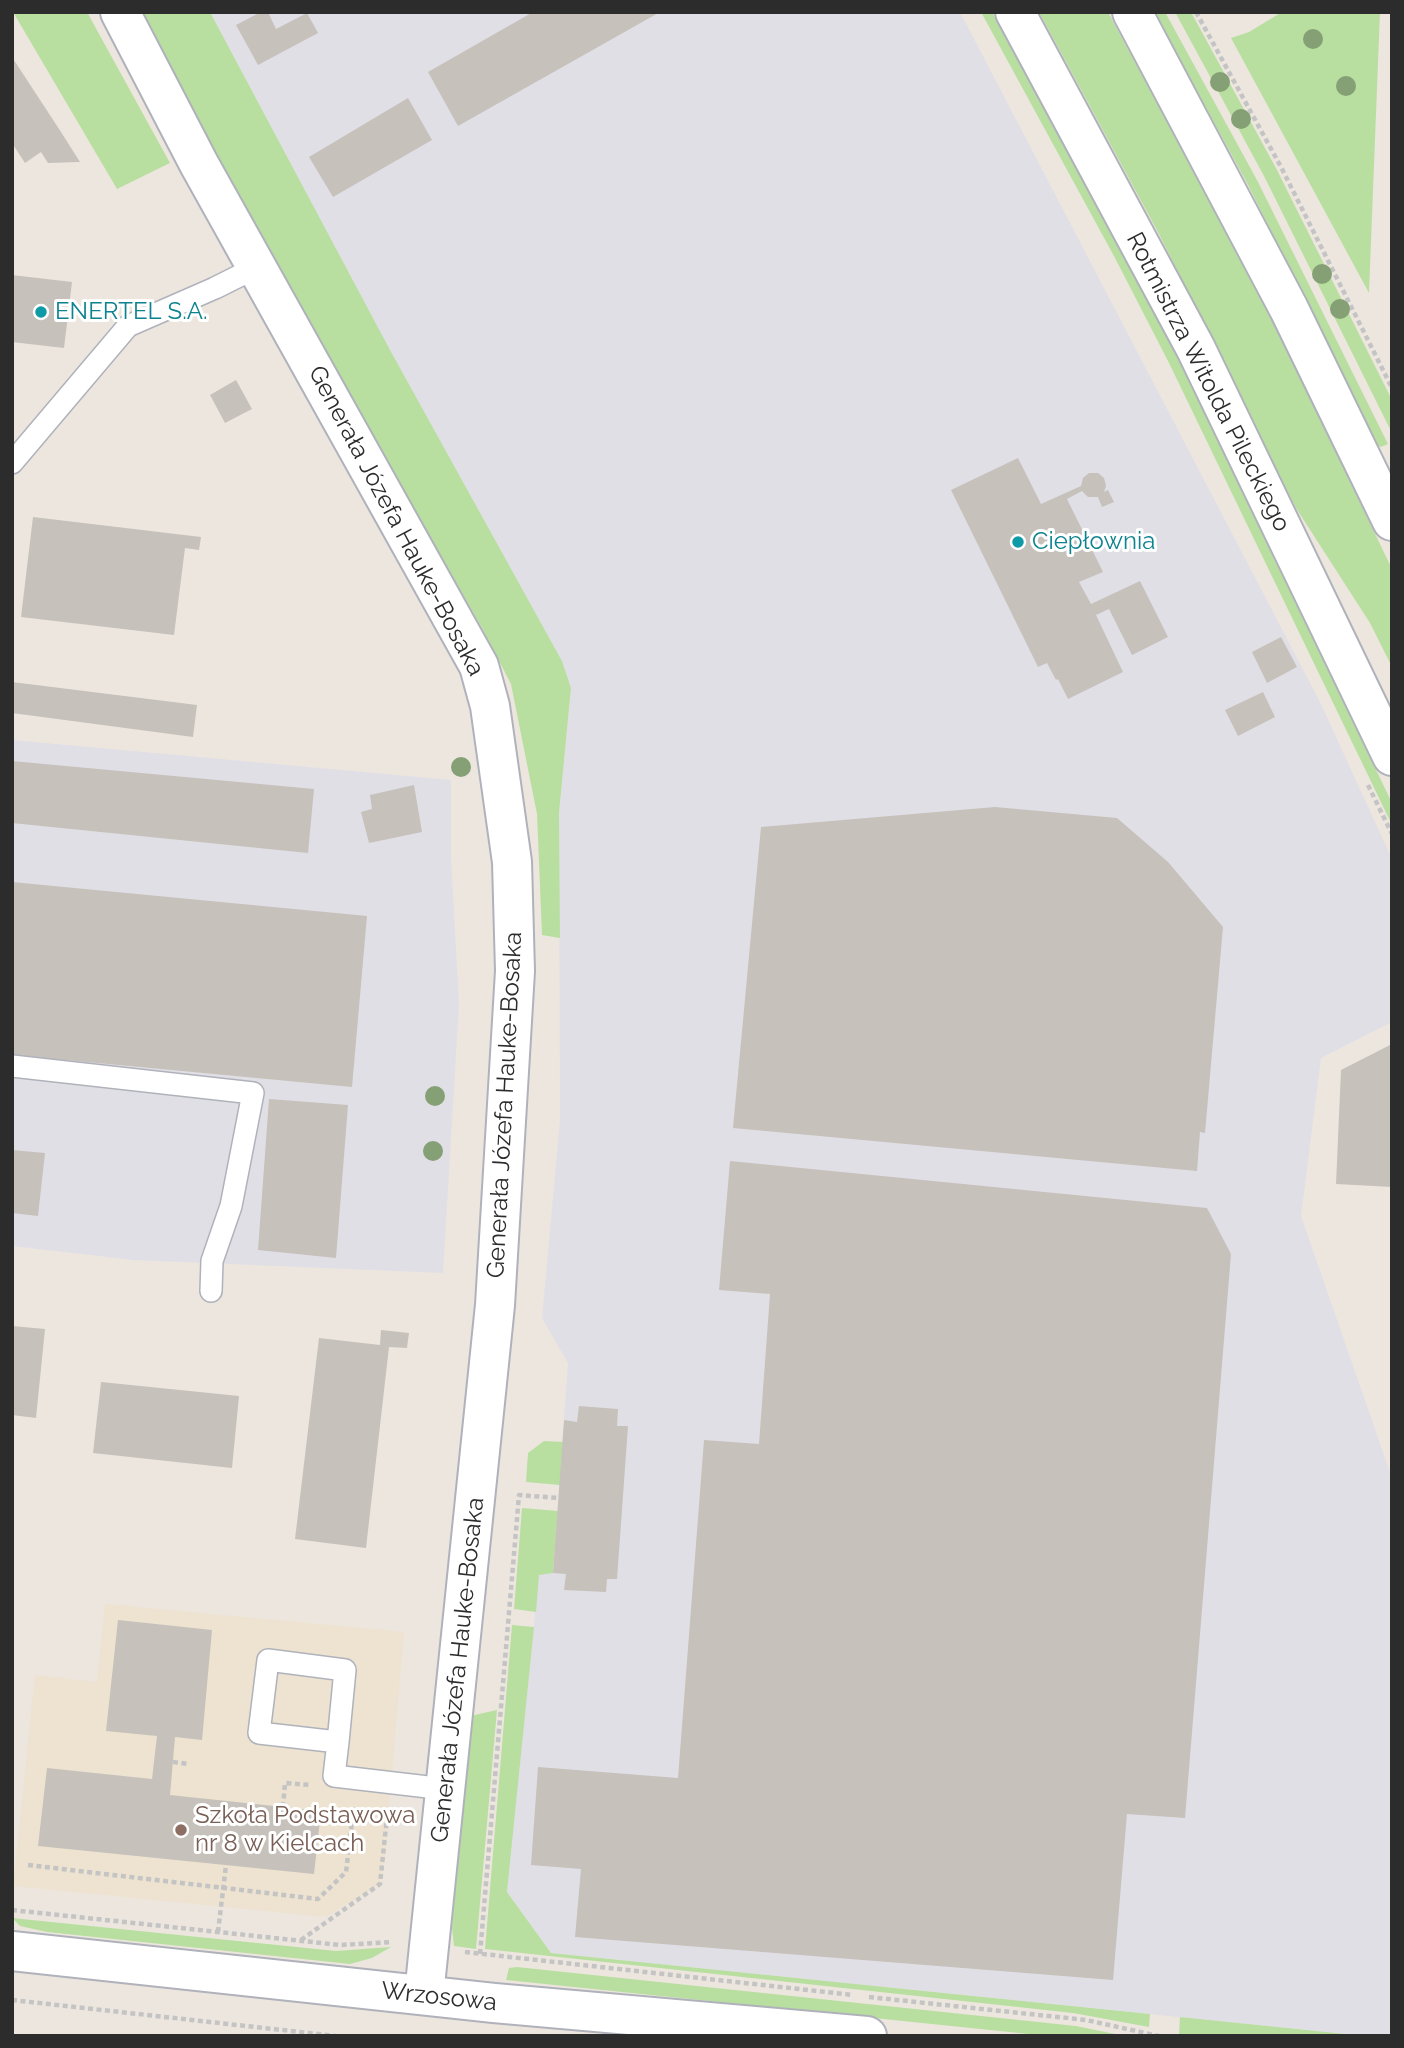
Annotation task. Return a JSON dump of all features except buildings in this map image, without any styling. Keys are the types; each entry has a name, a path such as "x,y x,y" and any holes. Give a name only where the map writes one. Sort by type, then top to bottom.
{"street":[{"name":"Generała Józefa Hauke-Bosaka","path":"120,12 199,164 479,666 490,706 512,862 515,971 495,1305 424,1995"},
{"name":"Rotmistrza Witolda Pileckiego","path":"1016,12 1196,349 1392,756"},
{"path":"1132,12 1289,309 1392,521"},
{"name":"Wrzosowa","path":"12,1951 424,1995 867,2036"}],"lane":[{"path":"12,463 128,326 215,289 257,267"},
{"path":"12,1066 253,1094 231,1206 212,1261 211,1291"},
{"path":"338,1742 259,1733 268,1660 345,1670 338,1742 334,1776 445,1789"}],"path":[{"path":"1196,12 1287,179 1392,388"},
{"path":"480,1954 519,1495 558,1498"},
{"path":"173,1762 189,1764"},
{"path":"300,1941 380,1884 391,1782"},
{"path":"283,1807 285,1783 321,1786"},
{"path":"28,1865 317,1899 346,1872 354,1803"},
{"path":"218,1932 226,1865"},
{"path":"12,1910 340,1945 397,1941"},
{"path":"454,1950 854,1995"},
{"path":"868,1997 1086,2020 1159,2036"},
{"path":"12,2000 336,2036"}],"shaded area":[{"path":"210,12 960,12 1321,704 1392,859 1392,1022 1321,1058 1301,1216 1392,1478 1392,2036 1365,2036 551,1953 507,1892 539,1574 553,1573 568,1363 542,1318 560,1120 559,813 571,688 562,661 390,351"},
{"path":"12,740 451,780 451,857 459,1004 443,1273 133,1260 12,1246"},
{"path":"105,1604 404,1632 384,1868 380,1884 326,1917 13,1886 35,1675 97,1682"}],"green space":[{"path":"13,12 87,12 170,163 117,189"},
{"path":"138,12 210,12 390,350 562,661 571,688 559,813 560,938 542,935 537,814 511,684 482,628 275,268"},
{"path":"981,12 992,12 1179,360 1392,803 1392,825 1170,365"},
{"path":"1039,12 1108,12 1270,316 1392,569 1392,667 1370,623 1296,508 1159,234"},
{"path":"1154,12 1165,12 1257,180 1388,444 1378,446 1248,185"},
{"path":"1175,12 1191,12 1277,170 1392,400 1392,433 1264,176"},
{"path":"1282,12 1380,12 1369,293 1231,38 1249,32"},
{"path":"544,1441 563,1442 560,1485 526,1482 528,1453"},
{"path":"522,1508 558,1511 553,1573 539,1575 536,1612 514,1609"},
{"path":"512,1625 534,1627 507,1892 551,1953 1150,2014 1149,2027 1073,2013 485,1949"},
{"path":"497,1710 476,1949 454,1946 452,1928 470,1716"},
{"path":"12,1918 336,1951 391,1947 372,1958 350,1964 47,1932 20,1926"},
{"path":"509,1968 1076,2026 1125,2036 1048,2036 506,1980"},
{"path":"1180,2017 1365,2036 1179,2035"}],"place":[{"name":"ENERTEL S.A.","path":"41,312"},
{"name":"Ciepłownia","path":"1018,542"},
{"name":"Szkoła Podstawowa nr 8 w Kielcach","path":"181,1830"}]}
